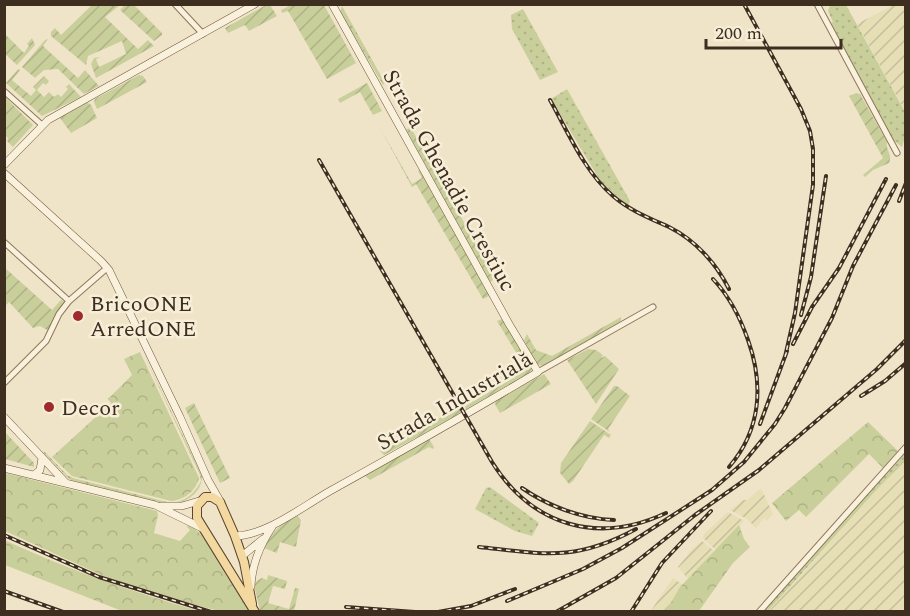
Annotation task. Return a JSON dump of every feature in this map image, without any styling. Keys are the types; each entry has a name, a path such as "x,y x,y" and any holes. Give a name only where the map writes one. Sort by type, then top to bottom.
{"main road":[{"path":"212,497 220,502 242,556 254,608 197,518 196,511 202,499 212,497"},
{"path":"223,558 232,561 242,556"}],"street":[{"path":"175,4 203,34"},
{"path":"4,165 42,125 255,4"},
{"name":"Strada Ghenadie Crestiuc","path":"332,4 509,324 538,372"},
{"path":"817,4 897,153"},
{"path":"4,91 42,125"},
{"path":"4,173 107,268 220,502"},
{"path":"4,242 69,301"},
{"path":"4,383 46,341 59,314 69,301 107,268"},
{"name":"Strada Industrială","path":"235,536 254,534 273,525 652,307"},
{"path":"4,417 67,484"},
{"path":"759,612 906,447"},
{"path":"34,475 40,470 42,458"},
{"path":"4,468 155,505 182,506 202,499 208,480"},
{"path":"155,505 205,529"},
{"name":"Strada Industrială","path":"254,608 251,586 253,569 265,537 273,525"},
{"name":"Strada Industrială","path":"242,556 265,537"}],"shaded area":[{"path":"893,5 905,5 905,111 857,24"},
{"path":"905,458 905,611 768,612 795,582"},
{"path":"760,489 773,514 767,521 764,518 756,528 747,519 730,510 743,500 748,500"},
{"path":"728,512 744,521 716,550 703,538 704,534"},
{"path":"702,541 714,551 688,579 678,567 693,548"},
{"path":"673,578 683,585 666,611 650,612"}],"green space":[{"path":"93,4 120,5 105,17 138,49 148,40 154,46 96,78 91,64 94,58 101,57 96,59 99,67 126,54 122,41 88,56 86,65 51,36 55,28 61,35"},
{"path":"125,5 134,5 162,35 154,41 120,10"},
{"path":"266,5 270,5 277,16 249,31 245,25 228,33 225,28"},
{"path":"291,5 324,5 356,63 327,79 288,11 282,13 281,10"},
{"path":"830,5 846,5 905,112 905,137 902,147 892,139 831,23 833,22 828,11"},
{"path":"342,6 385,83 383,85 340,12"},
{"path":"523,9 558,72 540,80 512,29 511,15"},
{"path":"4,33 24,53 32,38 35,45 17,65 5,54"},
{"path":"48,39 43,46 78,78 85,70 99,86 84,94 58,69 44,70 35,78 22,67"},
{"path":"18,69 20,70 12,80 31,96 36,90 33,87 44,76 49,81 46,85 43,83 37,90 44,97 49,92 54,97 58,94 61,97 69,84 81,97 42,116 6,83"},
{"path":"139,75 143,76 147,82 97,109 95,99"},
{"path":"367,83 382,111 373,115 360,92 340,103 338,99"},
{"path":"567,89 630,201 628,206 601,182 551,99"},
{"path":"860,94 887,142 890,157 889,163 873,170 865,177 863,175 883,158 849,96"},
{"path":"5,97 33,125 13,147 5,137"},
{"path":"87,102 91,105 97,118 71,133 60,118"},
{"path":"379,126 412,184 422,178 418,171 420,169 491,295 483,299 416,184 412,187"},
{"path":"411,128 423,149 426,148 425,151 495,279 490,282 406,129"},
{"path":"4,267 52,310 61,300 65,302 59,309 49,331 40,326 33,328 9,302 5,306"},
{"path":"621,317 621,321 543,366 536,364 524,340 527,334 536,350 552,356"},
{"path":"502,319 532,369 466,410 465,406 515,377 520,359 497,321"},
{"path":"588,349 596,350 603,355 601,358 605,356 619,369 596,404 567,360"},
{"path":"142,351 202,475 202,481 200,487 196,492 187,499 176,504 170,505 71,480 44,453 44,451 67,475 73,478 171,503 181,501 193,493 201,481 200,475"},
{"path":"140,352 199,478 192,491 176,500 171,501 72,476 52,457 111,403 108,399 132,375 124,359"},
{"path":"544,374 551,384 500,413 495,404 496,401"},
{"path":"614,386 630,396 608,429 610,432 591,419"},
{"path":"194,403 230,478 220,483 185,408"},
{"path":"459,407 462,413 384,455 380,451"},
{"path":"590,421 611,435 609,438 604,435 569,484 560,473 561,463"},
{"path":"868,422 898,451 883,468 869,454 806,517 799,510 786,521 772,503"},
{"path":"4,431 34,463 34,467 5,459"},
{"path":"429,439 433,449 429,447 370,480 365,476"},
{"path":"905,451 905,458 768,611 763,612"},
{"path":"5,473 157,511 154,533 180,541 190,530 187,527 189,524 209,541 250,611 219,611 164,597 101,575 5,531"},
{"path":"490,487 539,523 532,536 515,531 475,509 486,488"},
{"path":"296,514 301,520 296,547 280,542 277,553 264,548 277,529"},
{"path":"739,525 750,547 733,563 699,611 666,611 680,587"},
{"path":"4,540 100,579 199,611 122,611 5,565"},
{"path":"268,575 287,581 285,589 273,586 268,603 289,609 295,588 299,589 294,611 260,611 254,585 262,578 267,580"}],"railway":[{"path":"744,4 801,109 810,131 813,149 813,185 795,313 785,357"},
{"path":"550,100 577,151 603,186 626,205 679,232 696,245 718,270 729,289"},
{"path":"319,160 492,462 508,484 526,501 547,515 568,524 592,528 616,528 641,523 666,513"},
{"path":"801,315 811,277 826,176"},
{"path":"793,344 812,307 839,268 886,179"},
{"path":"899,201 906,183"},
{"path":"507,601 583,569 622,548 712,490 744,462 785,408 832,318 853,266 896,185"},
{"path":"713,279 729,300 741,323 748,340 756,374 757,390 753,422 748,438 729,467"},
{"path":"556,612 616,578 695,515 759,470 877,369 906,340"},
{"path":"760,424 787,351"},
{"path":"861,396 885,381 906,363"},
{"path":"522,488 566,510 590,517 614,520"},
{"path":"631,612 662,563 711,511"},
{"path":"479,547 541,553 577,551 614,540 636,529"},
{"path":"4,535 99,577 211,612"},
{"path":"438,612 471,606 515,589"},
{"path":"4,591 63,612"},
{"path":"346,607 415,612"}],"place":[{"name":"BricoONE ArredONE","path":"78,316"},
{"name":"Decor","path":"49,407"}]}
